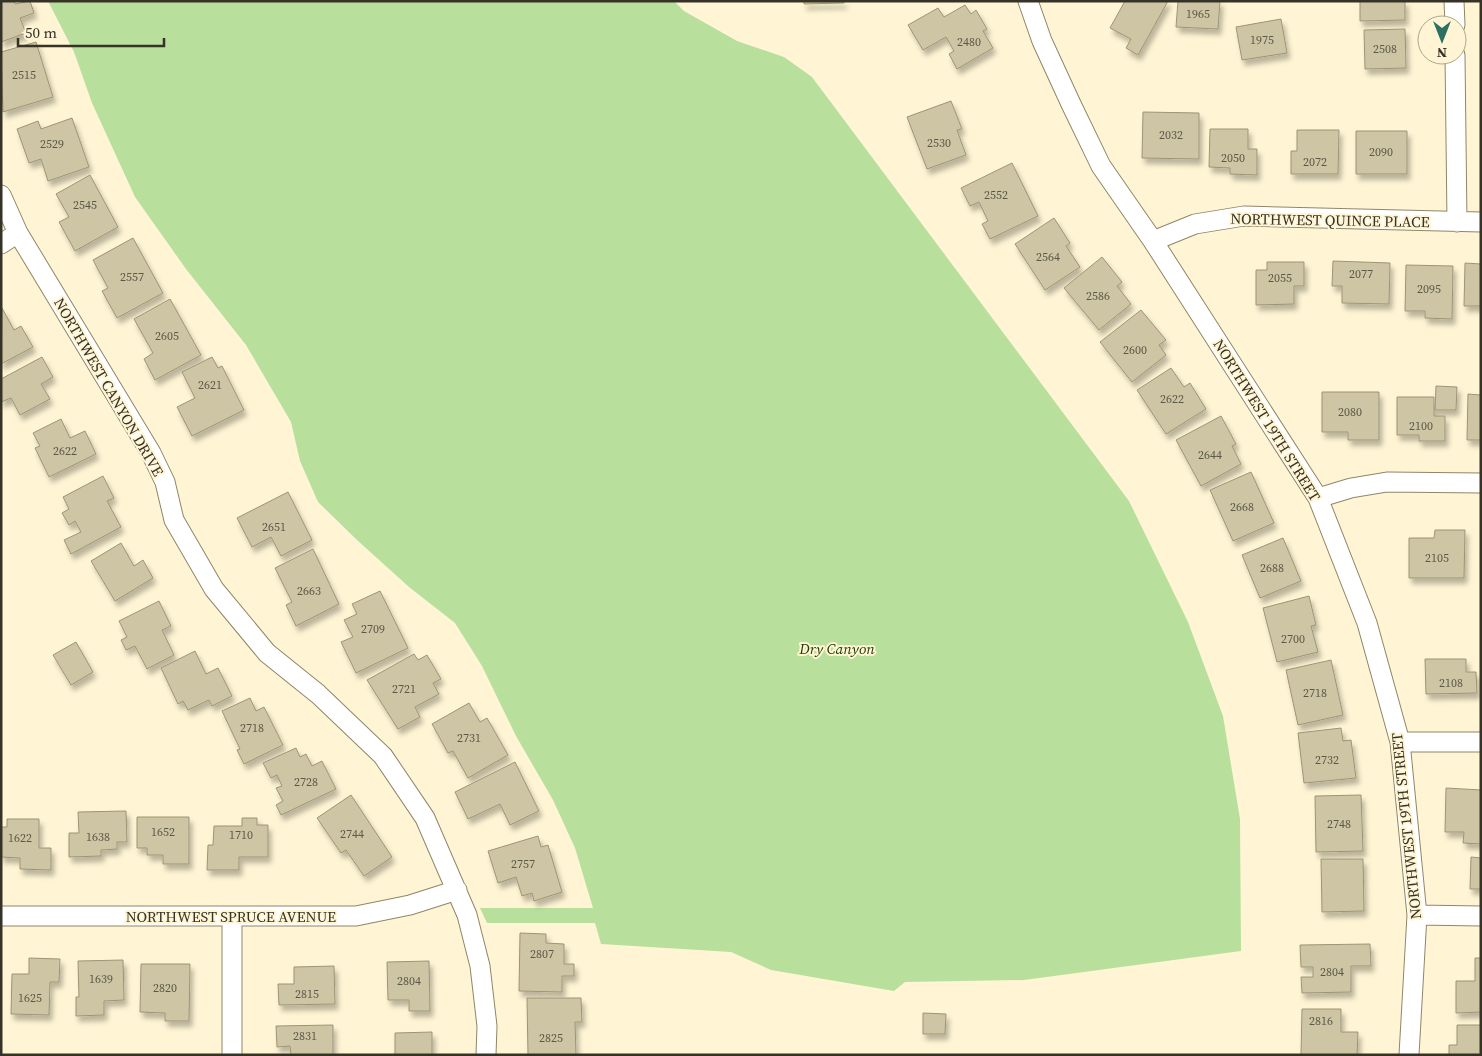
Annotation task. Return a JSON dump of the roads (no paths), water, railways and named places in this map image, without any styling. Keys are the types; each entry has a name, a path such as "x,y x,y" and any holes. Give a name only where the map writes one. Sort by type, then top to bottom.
{"street":[{"name":"NORTHWEST 19TH STREET","path":"1028,1 1054,68 1101,166 1153,241 1318,498 1367,623 1400,742 1417,915 1409,1055"},
{"path":"1454,1 1455,15"},
{"path":"1455,65 1457,222"},
{"name":"NORTHWEST CANYON DRIVE","path":"1,195 18,233 151,453 165,482 174,520 214,589 266,653 318,694 384,756 425,818 467,915 480,966 488,1026 486,1055"},
{"name":"NORTHWEST QUINCE PLACE","path":"1153,241 1196,224 1244,216 1481,222"},
{"path":"1,244 18,233"},
{"path":"1318,498 1351,488 1387,482 1481,483"},
{"path":"1400,742 1481,742"},
{"name":"NORTHWEST SPRUCE AVENUE","path":"1,916 356,916 410,906 457,890"},
{"path":"1417,915 1481,916"},
{"path":"232,916 232,1055"}],"park label":[{"name":"Dry Canyon","path":"837,648"}]}
